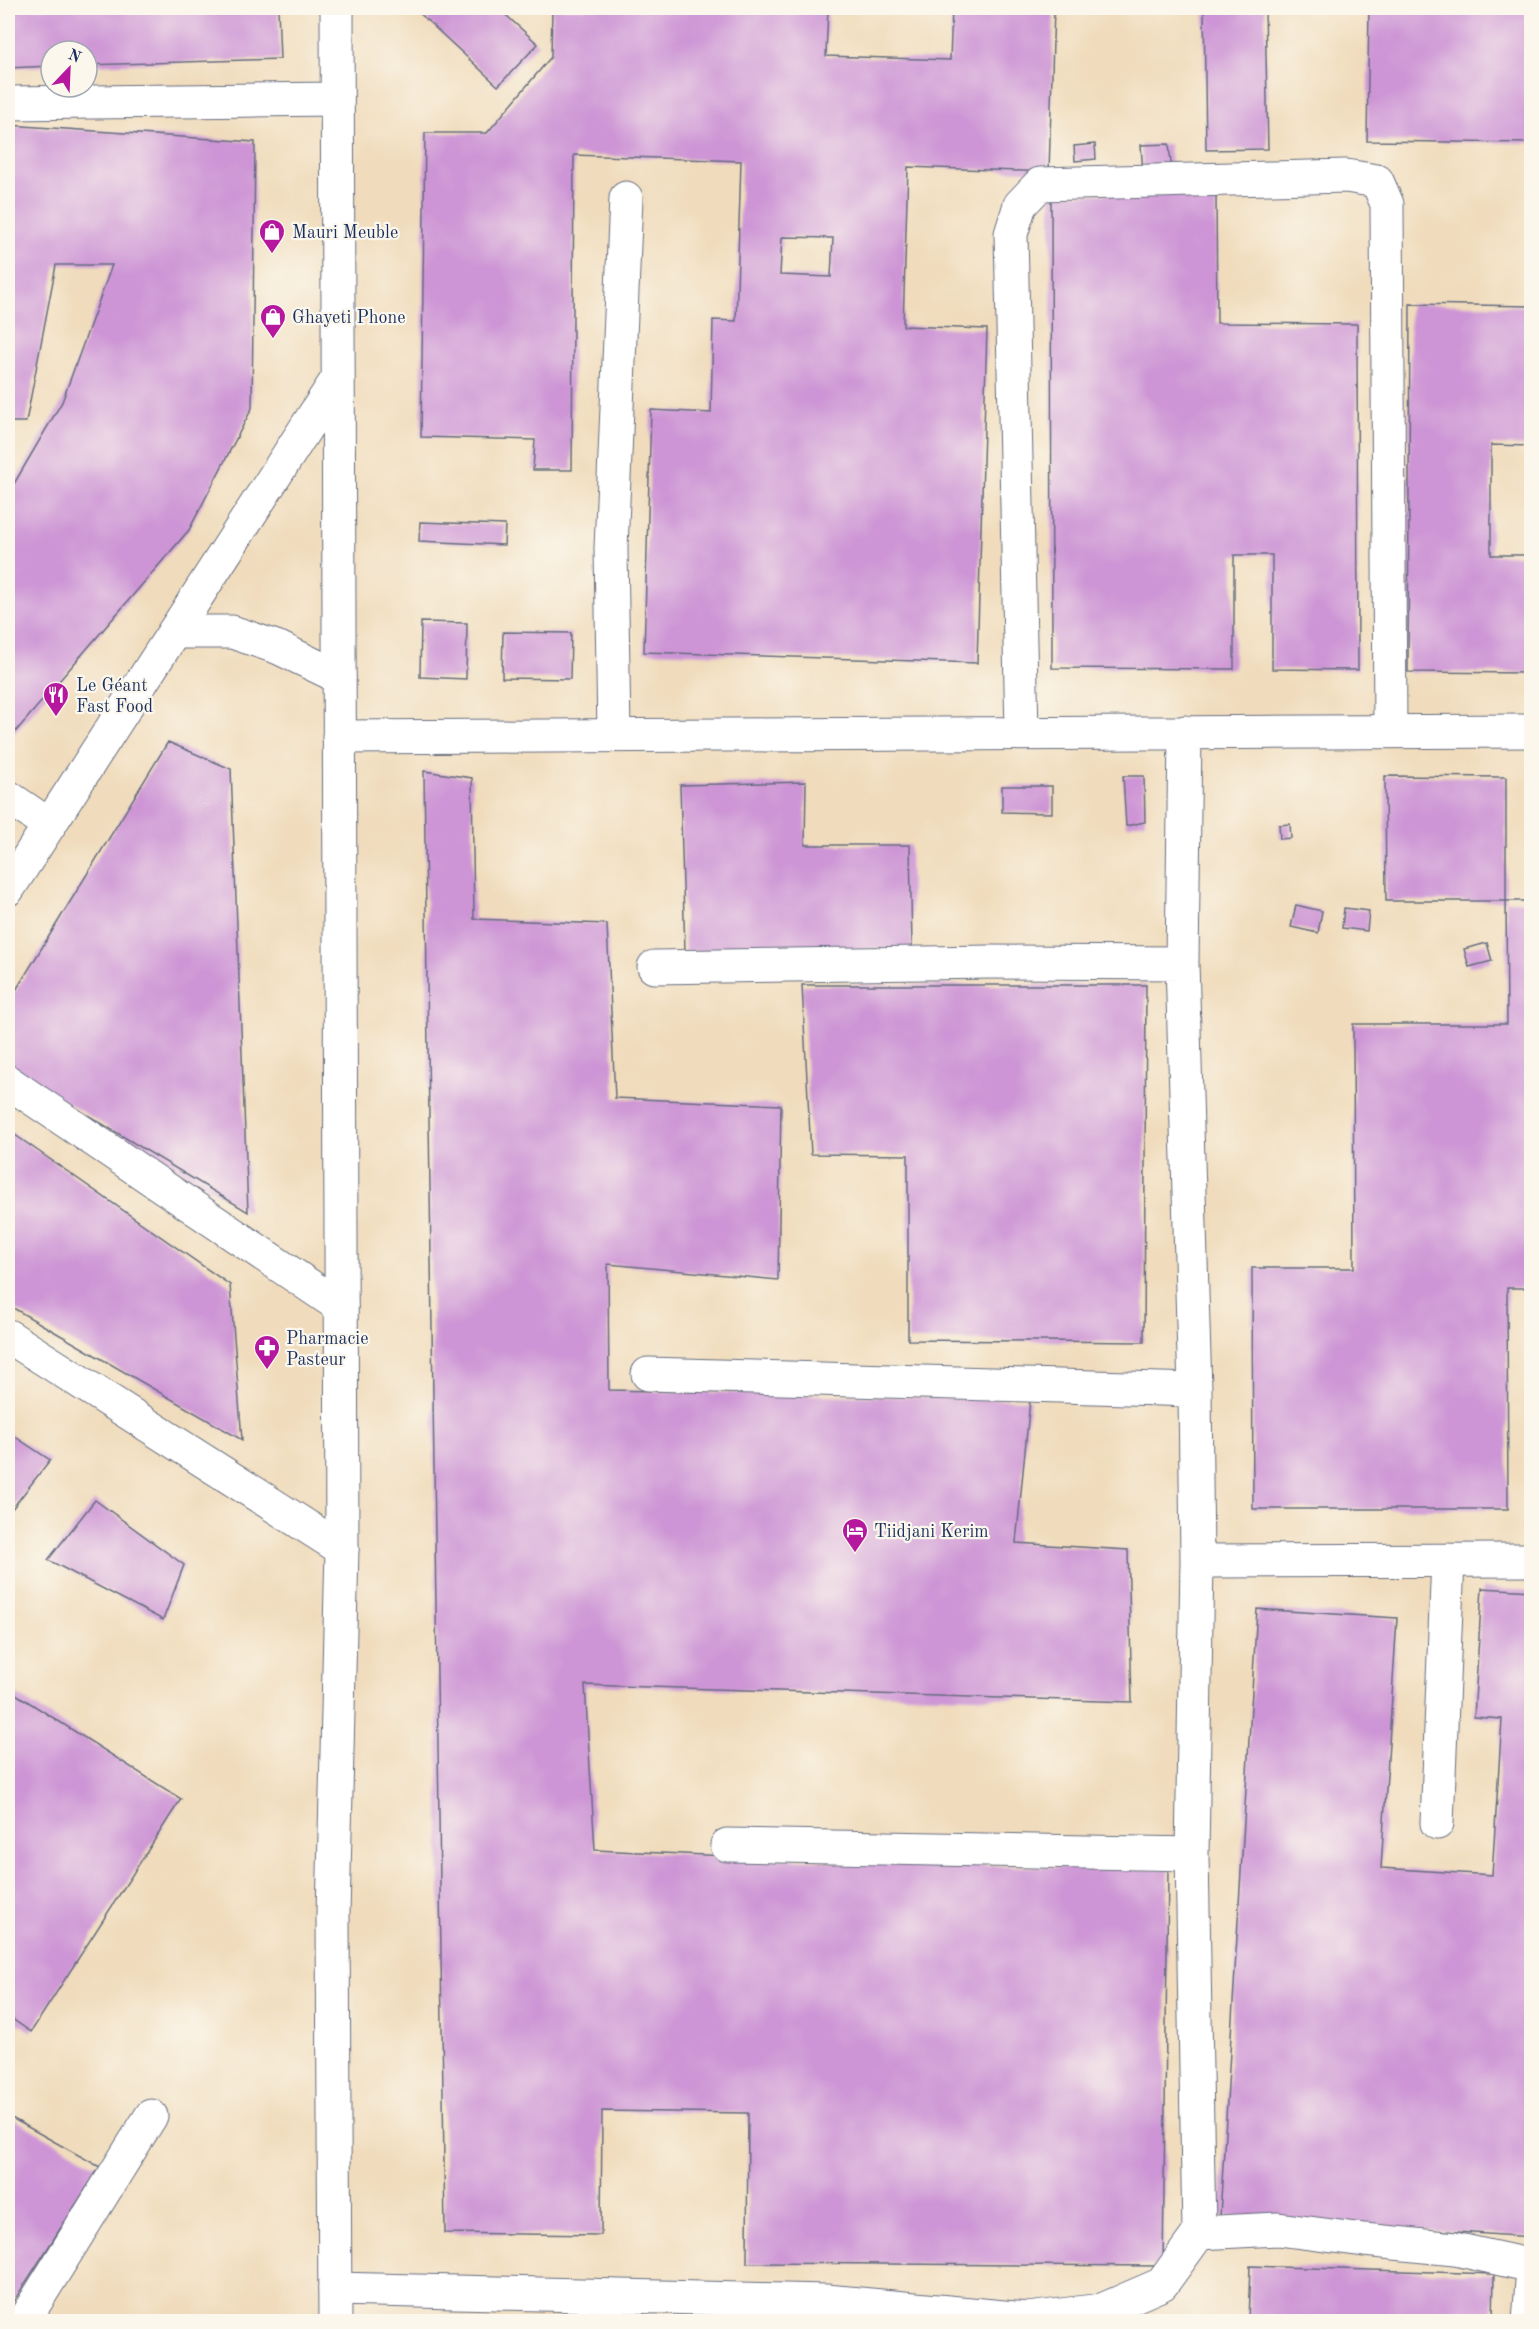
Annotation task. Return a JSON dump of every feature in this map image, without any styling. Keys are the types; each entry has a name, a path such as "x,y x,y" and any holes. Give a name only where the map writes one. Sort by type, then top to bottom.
{"street":[{"path":"335,2322 333,1914 342,1549 337,8"},
{"path":"8,103 337,99"},
{"path":"1022,733 1011,234 1020,205 1040,184 1346,176 1377,181 1387,204 1390,731"},
{"path":"614,735 611,548 626,198"},
{"path":"8,889 338,378"},
{"path":"174,632 232,632 279,648 339,677"},
{"path":"339,737 1532,731"},
{"path":"335,2289 1028,2319 1102,2310 1162,2284 1199,2233 1192,1854 1197,1561 1195,1390 1182,963 1185,732"},
{"path":"8,797 49,825"},
{"path":"654,967 990,962 1182,963"},
{"path":"8,1082 341,1307"},
{"path":"8,1336 342,1549"},
{"path":"648,1374 1195,1390"},
{"path":"1437,1823 1448,1560"},
{"path":"1197,1561 1532,1560"},
{"path":"727,1845 1192,1854"},
{"path":"23,2322 151,2116"},
{"path":"1199,2233 1278,2229 1455,2249 1532,2265"},
{"path":"1529,2322 1532,2281"}],"building":[{"path":"8,8 278,8 280,59 99,65 99,39 39,39 39,67 8,68"},
{"path":"414,8 498,8 538,44 498,86"},
{"path":"552,8 828,8 826,56 950,60 952,8 1054,8 1049,172 908,167 903,326 987,329 977,663 644,652 651,410 711,413 713,320 736,321 741,161 574,155 572,470 533,470 535,440 421,437 425,133 487,133 551,57","holes":["782,237 833,238 831,277 780,275"]},
{"path":"1204,8 1265,8 1268,149 1206,150"},
{"path":"1369,8 1532,8 1532,143 1367,141"},
{"path":"8,125 255,142 252,408 189,530 11,737 8,735 8,494 62,402 112,265 56,265 26,422 8,422"},
{"path":"1095,144 1096,159 1075,161 1074,146"},
{"path":"1169,144 1172,173 1143,174 1141,145"},
{"path":"1051,194 1216,194 1217,323 1357,324 1358,670 1272,669 1272,555 1234,555 1234,669 1052,668"},
{"path":"1410,304 1532,306 1532,446 1491,445 1491,555 1532,555 1532,673 1408,672"},
{"path":"420,522 505,525 504,545 419,541"},
{"path":"421,622 467,623 466,679 420,677"},
{"path":"503,632 571,633 570,679 502,678"},
{"path":"168,742 231,769 248,1212 8,1067 8,1003"},
{"path":"424,771 472,778 474,919 607,924 615,1098 781,1105 778,1280 608,1264 609,1390 1030,1400 1016,1543 1128,1550 1132,1702 585,1685 595,1850 921,1865 1168,1869 1163,2266 747,2263 748,2113 602,2111 601,2235 445,2233"},
{"path":"1123,776 1144,776 1145,822 1126,826"},
{"path":"1385,776 1506,777 1506,901 1386,901"},
{"path":"806,782 805,845 910,845 912,948 685,952 680,785"},
{"path":"1002,786 1052,786 1052,813 1002,812"},
{"path":"1290,824 1291,838 1280,839 1279,825"},
{"path":"1506,901 1532,901 1532,1288 1507,1288 1508,1509 1253,1509 1252,1268 1354,1268 1353,1024 1507,1024"},
{"path":"1296,905 1322,911 1318,933 1291,927"},
{"path":"1344,908 1369,911 1367,931 1342,928"},
{"path":"1487,943 1492,961 1469,967 1464,949"},
{"path":"802,985 1146,985 1144,1342 908,1340 908,1155 811,1154"},
{"path":"8,1130 230,1285 242,1440 8,1305"},
{"path":"8,1432 50,1460 8,1514"},
{"path":"95,1500 184,1565 163,1620 48,1560"},
{"path":"1482,1588 1532,1591 1532,2237 1220,2216 1257,1609 1397,1618 1381,1868 1492,1875 1502,1719 1474,1717"},
{"path":"8,1689 181,1799 31,2032 8,2016"},
{"path":"8,2116 100,2167 8,2310"},
{"path":"1250,2266 1494,2274 1493,2322 1248,2322"}],"place":[{"name":"Mauri Meuble","path":"272,255"},
{"name":"Ghayeti Phone","path":"273,340"},
{"name":"Le Géant Fast Food","path":"56,718"},
{"name":"Pharmacie Pasteur","path":"267,1371"},
{"name":"Tiidjani Kerim","path":"855,1554"}]}
